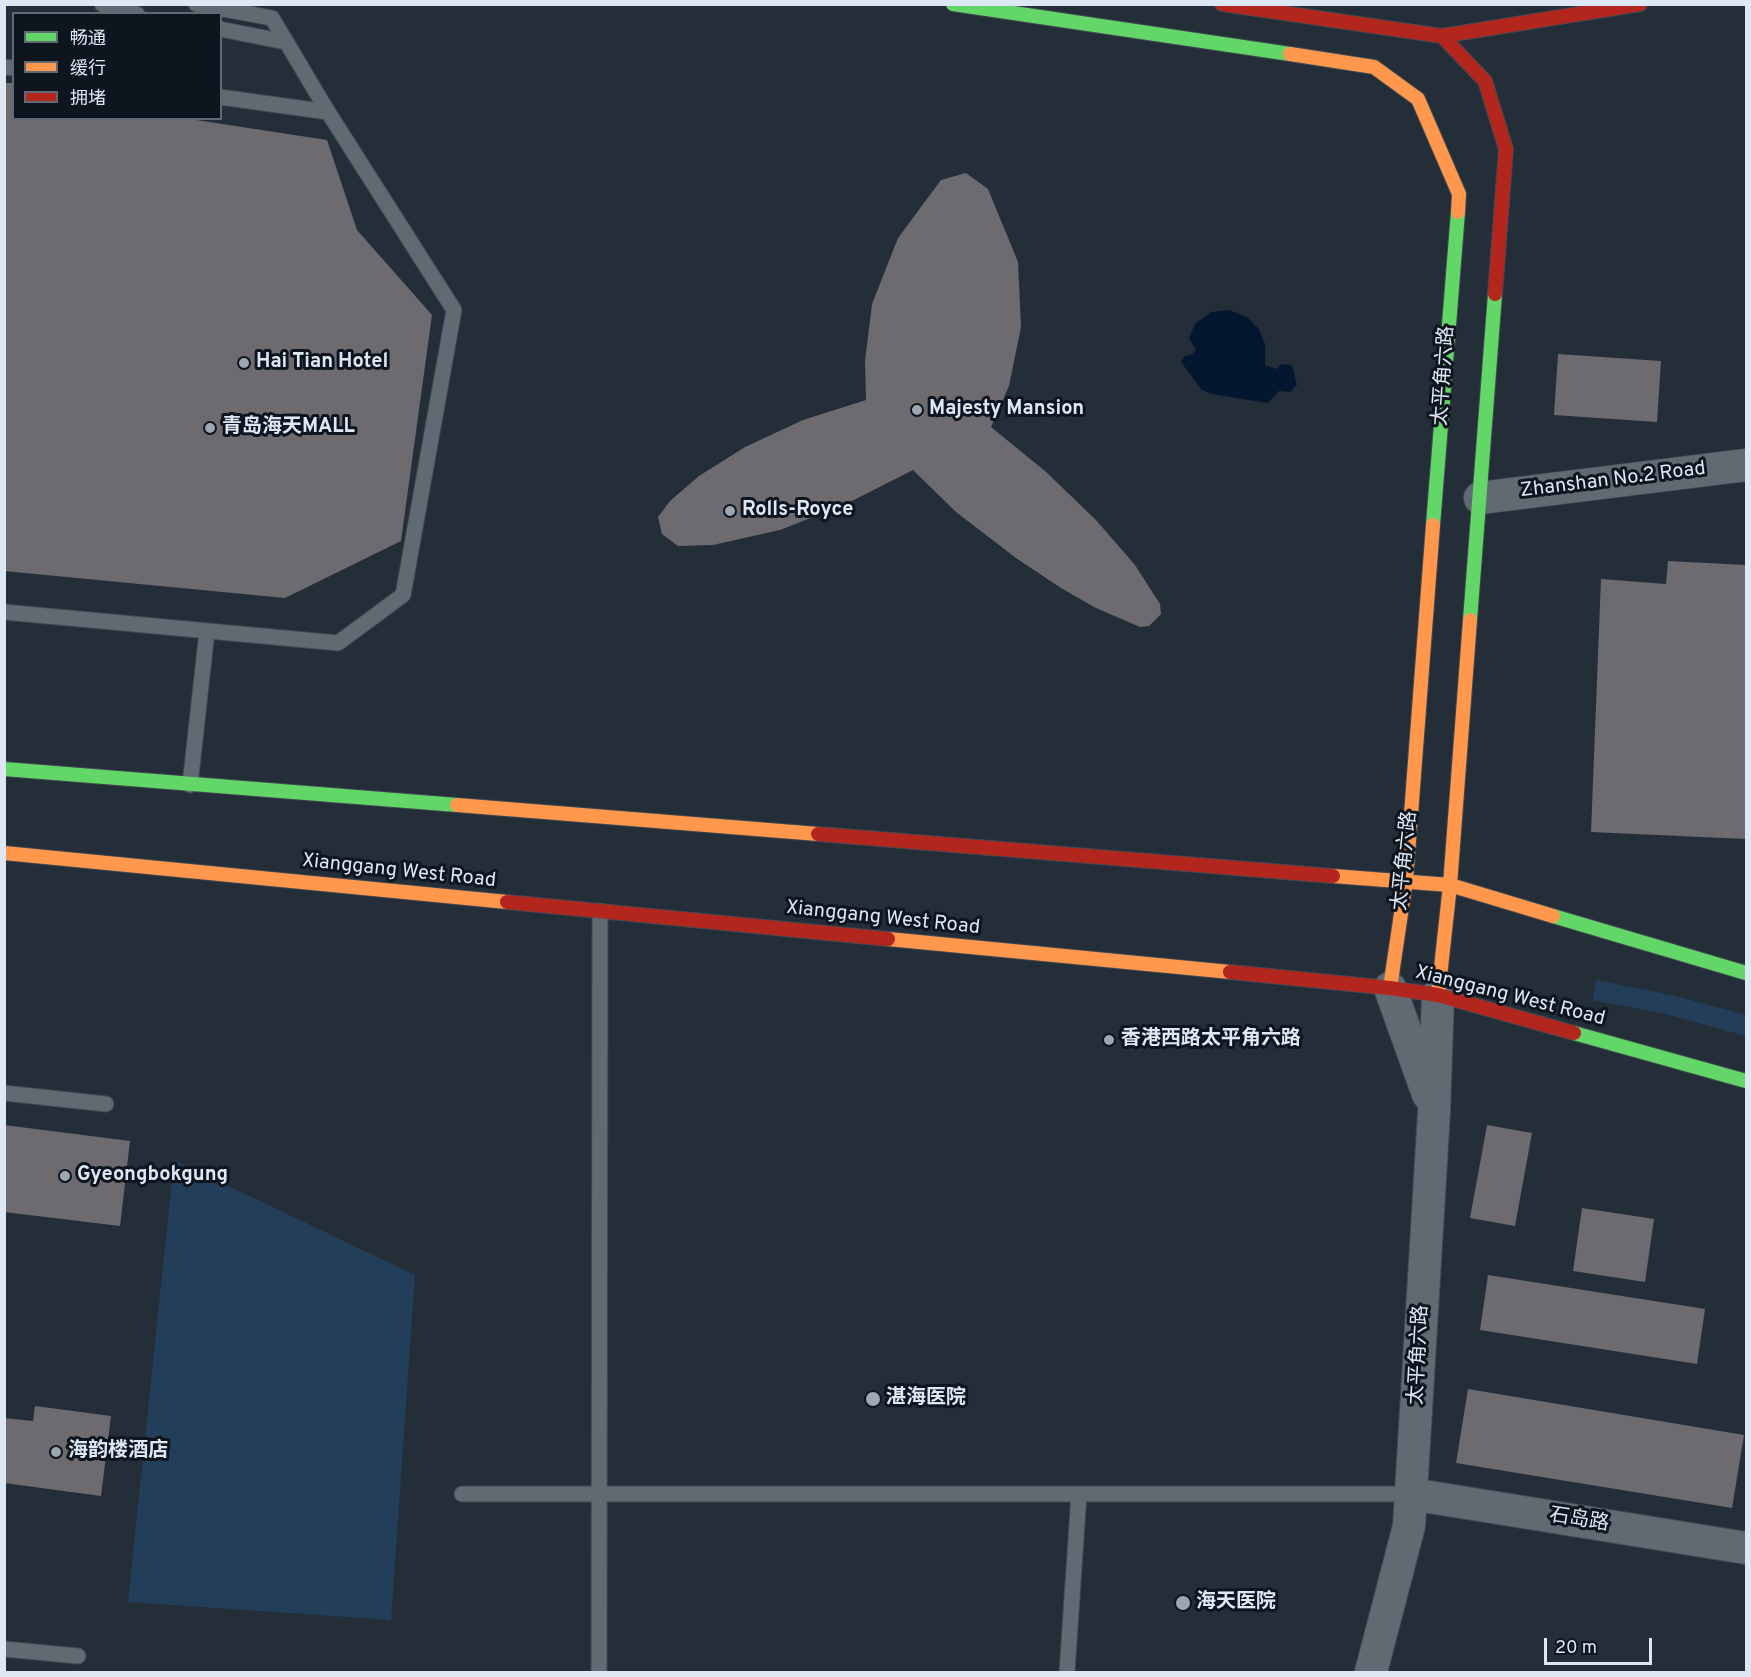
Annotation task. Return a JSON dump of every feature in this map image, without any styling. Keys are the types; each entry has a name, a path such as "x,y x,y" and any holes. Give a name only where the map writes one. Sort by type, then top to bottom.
{"main road":[{"name":"太平角六路","path":"953,4 1374,67 1418,99 1459,194 1406,880 1390,988"},
{"path":"1222,4 1442,36 1640,4"},
{"path":"1438,995 1450,885 1506,149 1485,81 1442,36"},
{"path":"4,769 1450,885 1746,973"},
{"name":"Xianggang West Road","path":"4,853 1390,988 1438,995 1746,1081"}],"street":[{"name":"Zhanshan No.2 Road","path":"1480,498 1746,465"},
{"name":"太平角六路","path":"1371,1672 1409,1526 1434,1112 1390,988"},
{"path":"1434,1112 1438,995"},
{"name":"石岛路","path":"1411,1494 1746,1548"}],"lane":[{"path":"102,4 107,8 127,12"},
{"path":"4,612 338,643 403,595 454,310 328,112 272,18 196,4"},
{"path":"222,29 285,42"},
{"path":"222,97 328,112"},
{"path":"190,784 207,631"},
{"path":"599,1672 600,911"},
{"path":"4,1093 106,1104"},
{"path":"462,1494 1411,1494"},
{"path":"1067,1672 1079,1494"},
{"path":"4,1648 78,1656"}],"shaded area":[{"path":"1229,310 1247,317 1259,329 1265,344 1265,365 1277,369 1281,364 1292,365 1297,385 1290,392 1279,391 1268,403 1211,394 1201,389 1181,362 1185,356 1196,350 1189,338 1195,324 1211,312"},
{"path":"1596,980 1672,995 1746,1015 1746,1036 1666,1014 1593,1000"},
{"path":"174,1160 415,1275 391,1620 128,1602"}],"building":[{"name":"青岛海天MALL","path":"4,83 12,83 12,120 196,120 327,140 357,230 432,315 401,541 285,598 4,571"},
{"name":"Majesty Mansion","path":"966,173 988,189 1018,262 1021,327 1009,386 991,427 1045,471 1096,520 1135,565 1160,604 1161,614 1149,626 1140,627 1096,608 1061,588 1016,558 956,512 913,470 846,504 780,530 713,545 678,546 662,534 658,517 670,501 699,476 745,447 803,420 866,400 865,361 872,304 898,238 941,180"},
{"path":"1558,354 1661,361 1657,422 1554,415"},
{"path":"1668,561 1746,565 1746,839 1591,832 1601,579 1666,584"},
{"name":"Gyeongbokgung","path":"4,1125 130,1141 120,1226 4,1212"},
{"path":"1487,1125 1532,1133 1515,1226 1470,1218"},
{"path":"1582,1208 1654,1219 1645,1282 1573,1271"},
{"path":"1488,1275 1705,1309 1697,1364 1480,1330"},
{"path":"1468,1389 1744,1435 1732,1508 1456,1463"},
{"name":"海韵楼酒店","path":"35,1406 111,1416 101,1496 4,1483 4,1418 33,1421"}],"traffic: fast":[{"path":"953,4 1290,54"},
{"path":"1433,525 1458,212"},
{"path":"1470,620 1495,294"},
{"path":"4,769 457,805"},
{"path":"1553,916 1746,973"},
{"path":"1574,1033 1746,1081"}],"traffic: slow":[{"path":"1290,54 1374,67 1418,99 1459,194 1458,212"},
{"path":"1390,988 1406,880 1433,525"},
{"path":"1438,995 1450,885 1470,620"},
{"path":"457,805 818,834"},
{"path":"4,853 507,902"},
{"path":"1333,876 1450,885 1553,916"},
{"path":"888,939 1230,972"}],"traffic: jam":[{"path":"1222,4 1442,36 1640,4"},
{"path":"1442,36 1485,81 1506,149 1495,294"},
{"path":"818,834 1333,876"},
{"path":"507,902 888,939"},
{"path":"1230,972 1438,995 1574,1033"}],"place":[{"name":"Hai Tian Hotel","path":"244,363"},
{"name":"Majesty Mansion","path":"917,410"},
{"name":"青岛海天MALL","path":"210,428"},
{"name":"Rolls-Royce","path":"730,511"},
{"name":"香港西路太平角六路","path":"1109,1040"},
{"name":"Gyeongbokgung","path":"65,1176"},
{"name":"湛海医院","path":"873,1399"},
{"name":"海韵楼酒店","path":"56,1452"},
{"name":"海天医院","path":"1183,1603"}]}
